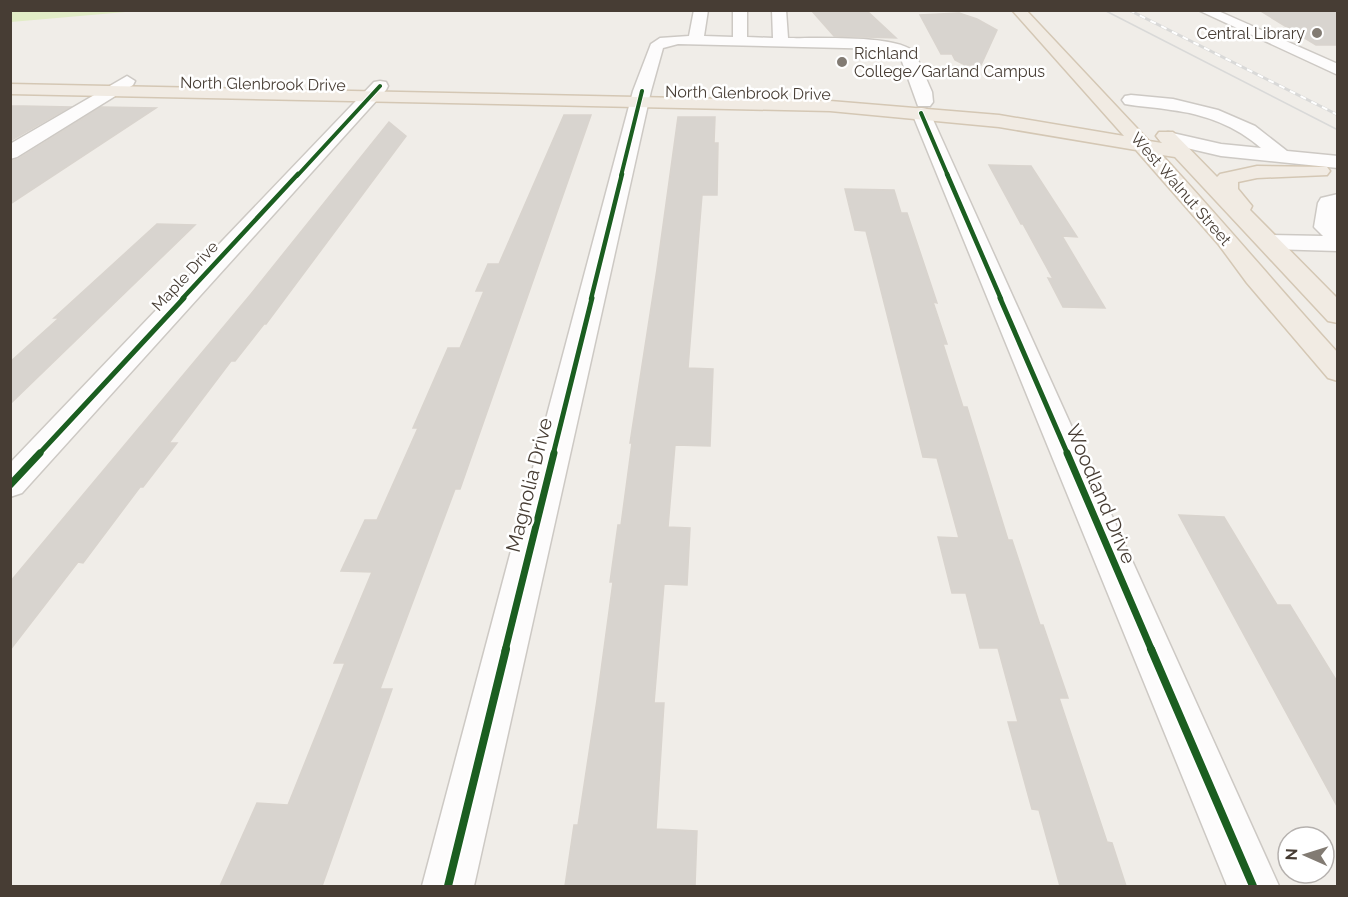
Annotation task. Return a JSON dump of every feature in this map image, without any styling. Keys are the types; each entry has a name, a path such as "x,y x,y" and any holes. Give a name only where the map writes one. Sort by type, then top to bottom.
{"main road":[{"name":"West Walnut Street","path":"1018,10 1041,32 1227,240 1261,284 1338,372"},
{"name":"North Glenbrook Drive","path":"10,79 127,81 375,91"},
{"name":"North Glenbrook Drive","path":"10,90 375,91 641,96 830,106 922,107 1056,118 1136,138"},
{"path":"1056,118 1091,108 1095,92"},
{"name":"West Walnut Street","path":"1127,95 1338,315"},
{"name":"North Glenbrook Drive","path":"922,107 999,121 1174,145"},
{"path":"1268,242 1269,236 1227,190 1227,178 1257,172 1332,168"}],"street":[{"path":"696,41 701,10"},
{"path":"740,10 740,42"},
{"path":"779,10 781,42"},
{"path":"1203,10 1330,63 1338,70"},
{"path":"653,54 660,43 696,41 888,45 903,50 909,57"},
{"path":"1300,52 1338,53"},
{"path":"653,54 909,57"},
{"name":"Magnolia Drive","path":"448,886 653,54"},
{"name":"Woodland Drive","path":"909,57 923,92 922,107 1253,886"},
{"path":"10,153 127,81"},
{"name":"Maple Drive","path":"10,485 375,91"},
{"path":"1127,95 1219,114 1257,135 1283,158"},
{"name":"North Glenbrook Drive","path":"1174,145 1283,158 1332,168"},
{"name":"North Glenbrook Drive","path":"1174,145 1227,162 1332,168"},
{"path":"1332,168 1338,189"},
{"path":"1338,201 1329,203 1326,227 1338,237"},
{"path":"1268,242 1338,244"}],"green space":[{"path":"11,10 137,10 137,11 11,22"}],"building":[{"path":"811,10 866,10 896,38 834,36"},
{"name":"Central Library","path":"1259,10 1338,10 1338,45 1316,45"},
{"path":"959,13 977,19 997,30 981,65 965,65 955,60 952,54 941,54 920,15"},
{"path":"10,106 23,106 70,107 10,141"},
{"path":"101,107 156,108 10,204 10,161 18,159"},
{"path":"564,115 591,115 460,489 455,489 380,689 392,689 322,886 220,886 257,803 288,805 345,663 334,663 372,572 341,571 365,520 377,520 418,428 413,428 448,348 460,348 484,291 476,291 488,264 499,264"},
{"path":"678,117 715,117 714,143 718,143 717,195 702,195 688,368 713,369 710,446 675,445 668,527 690,528 687,585 664,584 654,703 664,703 656,829 697,831 695,886 565,886 574,825 578,825 597,700 613,582 610,582 618,525 621,525 632,443 630,443"},
{"path":"389,122 406,136 266,324 235,361 231,361 169,443 177,443 143,487 140,487 83,563 78,562 10,650 10,582 251,294"},
{"path":"989,165 1031,166 1077,237 1062,236 1105,308 1063,307 1048,278 1053,279"},
{"path":"845,189 894,190 901,213 907,213 937,303 933,302 947,344 943,344 963,407 967,407 1008,540 1012,540 1040,625 1043,625 1068,698 1059,698 1107,842 1112,843 1126,886 1060,886 1039,810 1032,809 1008,722 1018,722 998,648 980,648 966,593 952,593 938,537 959,538 937,458 923,457 866,231 855,230"},
{"path":"157,224 195,225 10,404 10,362 59,318 54,318"},
{"path":"1179,515 1224,517 1277,605 1290,605 1338,683 1338,808"}],"tram line":[{"path":"1104,10 1338,130"}],"railway":[{"path":"1129,10 1338,115"}],"cycle path":[{"path":"10,485 380,86"},
{"path":"448,886 642,91"},
{"path":"921,113 1253,886"}],"place":[{"name":"Central Library","path":"1317,33"},
{"name":"Richland College/Garland Campus","path":"842,62"}]}
